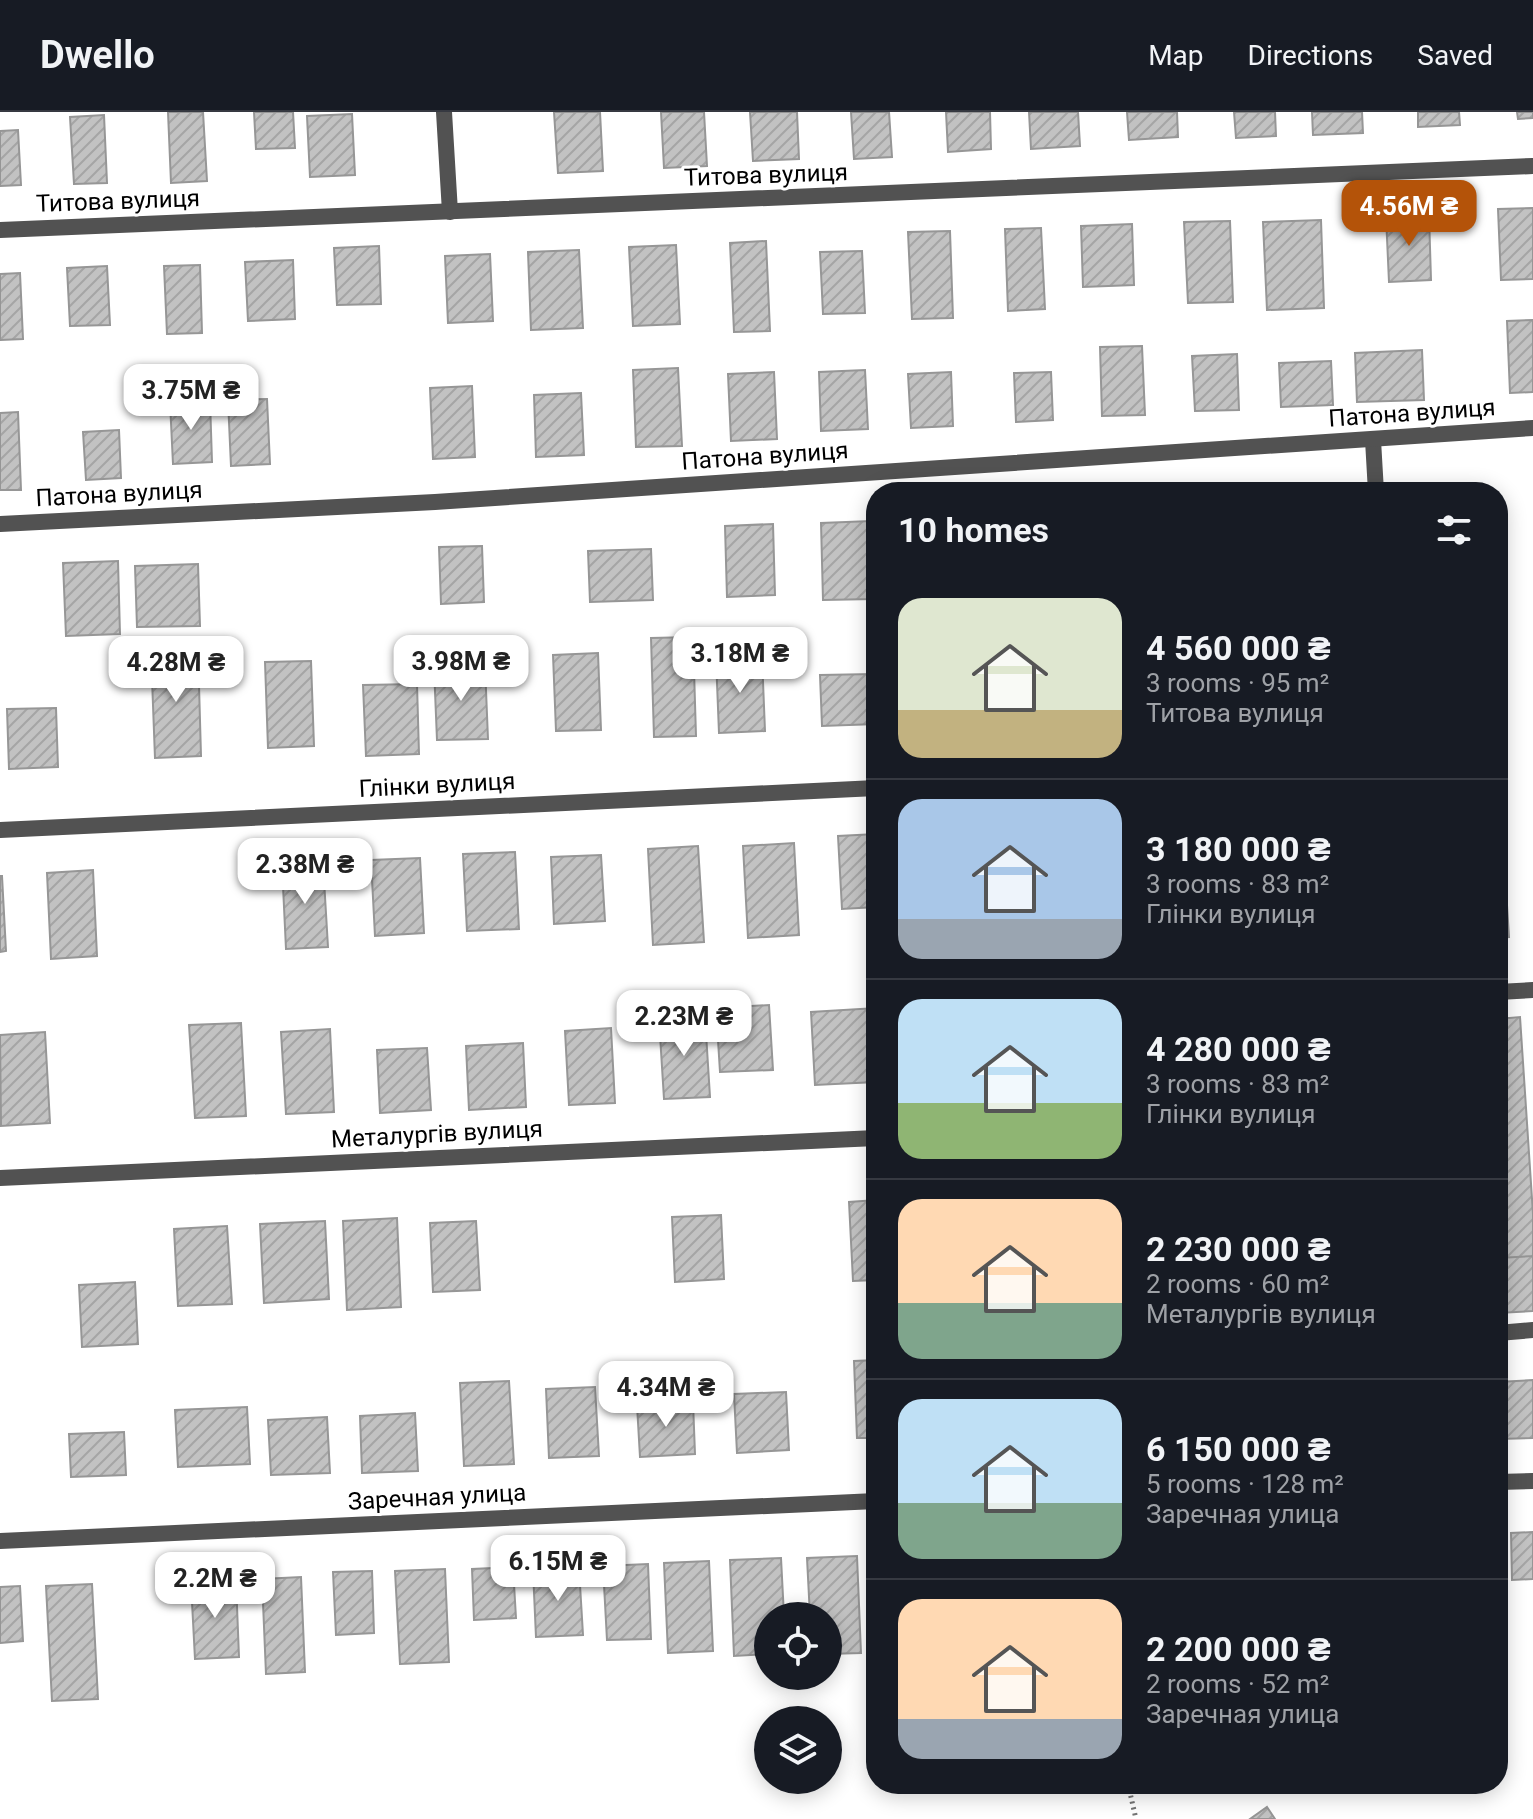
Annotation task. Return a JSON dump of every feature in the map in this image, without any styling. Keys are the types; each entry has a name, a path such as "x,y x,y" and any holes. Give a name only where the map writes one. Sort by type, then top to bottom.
{"street":[{"path":"444,112 450,212"},
{"name":"Титова вулиця","path":"0,230 1533,166"},
{"name":"Патона вулиця","path":"0,524 435,502 1533,428"},
{"path":"1373,440 1375,482"},
{"name":"Глінки вулиця","path":"0,830 866,788"},
{"path":"1508,991 1533,990"},
{"name":"Металургів вулиця","path":"0,1178 866,1138"},
{"path":"1508,1332 1533,1330"},
{"path":"1508,1482 1533,1481"},
{"name":"Заречная улица","path":"0,1541 866,1501"}],"path":[{"path":"1130,1794 1136,1819"}],"building":[{"path":"168,112 203,112 207,181 171,183"},
{"path":"254,112 293,112 295,148 256,149"},
{"path":"554,112 600,112 603,171 558,173"},
{"path":"661,112 704,112 707,166 664,168"},
{"path":"750,112 797,112 799,159 753,161"},
{"path":"851,112 889,112 892,157 854,159"},
{"path":"946,112 990,112 991,149 948,152"},
{"path":"1029,112 1078,112 1080,146 1031,149"},
{"path":"1127,112 1177,112 1178,137 1129,140"},
{"path":"1234,112 1275,112 1276,136 1236,138"},
{"path":"1312,112 1362,112 1363,133 1313,135"},
{"path":"1418,112 1459,112 1460,125 1418,127"},
{"path":"1517,112 1533,112 1533,118 1518,119"},
{"path":"352,114 355,175 310,177 307,116"},
{"path":"104,115 107,183 74,184 70,117"},
{"path":"18,130 21,185 0,186 0,131"},
{"path":"1533,208 1533,279 1501,280 1498,209"},
{"path":"1429,215 1431,280 1389,282 1386,216"},
{"path":"1321,220 1324,308 1267,310 1263,222"},
{"path":"1230,221 1233,302 1188,303 1184,222"},
{"path":"1132,224 1134,285 1083,287 1081,226"},
{"path":"1041,228 1045,309 1008,311 1005,229"},
{"path":"950,231 953,318 912,319 908,232"},
{"path":"766,241 770,331 734,332 730,243"},
{"path":"676,245 680,324 633,326 629,247"},
{"path":"379,246 381,304 337,305 334,248"},
{"path":"579,250 583,328 531,330 528,252"},
{"path":"862,251 865,313 823,314 820,252"},
{"path":"490,254 493,321 448,323 445,256"},
{"path":"293,260 295,319 248,321 245,262"},
{"path":"200,265 202,333 167,334 164,266"},
{"path":"107,266 110,325 70,326 67,268"},
{"path":"20,273 23,339 0,340 0,274"},
{"path":"1533,320 1533,392 1510,393 1507,321"},
{"path":"1142,346 1145,415 1102,416 1100,347"},
{"path":"1422,350 1424,400 1357,402 1355,353"},
{"path":"1237,354 1239,410 1195,411 1192,356"},
{"path":"1331,361 1333,405 1281,407 1279,363"},
{"path":"678,368 682,446 636,447 633,370"},
{"path":"865,370 868,429 821,431 819,372"},
{"path":"774,372 777,439 731,441 728,374"},
{"path":"951,372 953,426 911,428 908,374"},
{"path":"1051,372 1053,420 1016,422 1014,373"},
{"path":"472,386 475,457 433,459 430,388"},
{"path":"581,393 584,455 536,457 534,395"},
{"path":"267,399 270,464 231,466 228,400"},
{"path":"210,400 212,462 173,464 170,402"},
{"path":"18,412 21,490 0,490 0,413"},
{"path":"119,430 121,478 86,480 83,432"},
{"path":"866,521 866,599 823,600 821,523"},
{"path":"773,524 775,595 727,597 725,526"},
{"path":"482,546 484,602 441,604 439,547"},
{"path":"651,549 653,600 590,602 588,551"},
{"path":"118,561 120,634 66,636 63,563"},
{"path":"198,564 200,626 137,627 135,566"},
{"path":"693,637 696,736 654,737 651,638"},
{"path":"198,650 201,756 155,758 151,652"},
{"path":"598,653 601,730 556,731 553,655"},
{"path":"762,657 765,731 719,733 716,658"},
{"path":"311,661 314,746 268,748 265,662"},
{"path":"485,666 488,739 437,740 434,667"},
{"path":"866,674 866,724 822,726 820,675"},
{"path":"417,684 419,754 366,756 363,685"},
{"path":"56,708 58,767 9,769 7,709"},
{"path":"866,835 866,908 842,909 838,836"},
{"path":"794,843 799,935 748,938 743,846"},
{"path":"698,846 704,942 653,945 648,849"},
{"path":"515,852 519,929 467,931 463,854"},
{"path":"601,855 605,921 554,924 551,857"},
{"path":"420,858 424,933 375,936 371,860"},
{"path":"323,863 328,947 286,949 282,865"},
{"path":"93,870 97,956 51,959 47,873"},
{"path":"0,876 6,951 0,952"},
{"path":"769,1005 773,1070 720,1072 716,1008"},
{"path":"866,1009 866,1082 815,1085 811,1012"},
{"path":"705,1017 710,1097 664,1099 659,1019"},
{"path":"1520,1017 1533,1256 1508,1257 1508,1018"},
{"path":"241,1023 246,1116 195,1118 189,1025"},
{"path":"611,1028 615,1103 569,1105 565,1031"},
{"path":"330,1029 334,1112 286,1114 281,1032"},
{"path":"45,1032 50,1123 1,1126 0,1035"},
{"path":"523,1043 526,1107 469,1110 466,1046"},
{"path":"427,1048 431,1110 380,1113 377,1050"},
{"path":"866,1201 866,1280 853,1281 849,1202"},
{"path":"721,1215 724,1279 675,1282 672,1217"},
{"path":"397,1218 401,1307 347,1310 343,1221"},
{"path":"325,1221 329,1299 264,1303 260,1224"},
{"path":"476,1221 480,1290 433,1292 430,1223"},
{"path":"227,1226 232,1304 178,1306 174,1229"},
{"path":"1533,1256 1533,1311 1508,1312 1508,1257"},
{"path":"135,1282 138,1344 82,1347 79,1285"},
{"path":"866,1360 866,1438 857,1438 854,1361"},
{"path":"1533,1380 1533,1438 1508,1439 1508,1381"},
{"path":"509,1381 514,1464 464,1466 460,1383"},
{"path":"595,1387 599,1456 549,1458 546,1389"},
{"path":"786,1392 789,1450 737,1453 734,1394"},
{"path":"693,1402 695,1454 640,1457 637,1405"},
{"path":"247,1407 250,1464 178,1467 175,1410"},
{"path":"415,1413 418,1471 362,1473 360,1416"},
{"path":"327,1417 330,1473 271,1475 268,1420"},
{"path":"124,1432 126,1475 71,1477 69,1434"},
{"path":"1533,1532 1533,1579 1512,1580 1511,1533"},
{"path":"857,1556 861,1653 842,1654 842,1602 809,1602 807,1558"},
{"path":"781,1558 783,1602 754,1602 754,1655 734,1656 730,1560"},
{"path":"709,1561 713,1651 668,1653 664,1563"},
{"path":"648,1564 651,1639 607,1640 603,1566"},
{"path":"513,1567 516,1618 474,1620 472,1569"},
{"path":"579,1568 583,1635 536,1637 533,1570"},
{"path":"445,1569 449,1662 400,1664 395,1571"},
{"path":"372,1571 374,1633 336,1635 333,1572"},
{"path":"301,1577 305,1672 266,1674 262,1579"},
{"path":"236,1581 239,1657 195,1659 191,1583"},
{"path":"92,1584 98,1699 52,1701 46,1586"},
{"path":"20,1586 23,1641 0,1643 0,1587"},
{"path":"1267,1807 1275,1819 1250,1819"}]}
